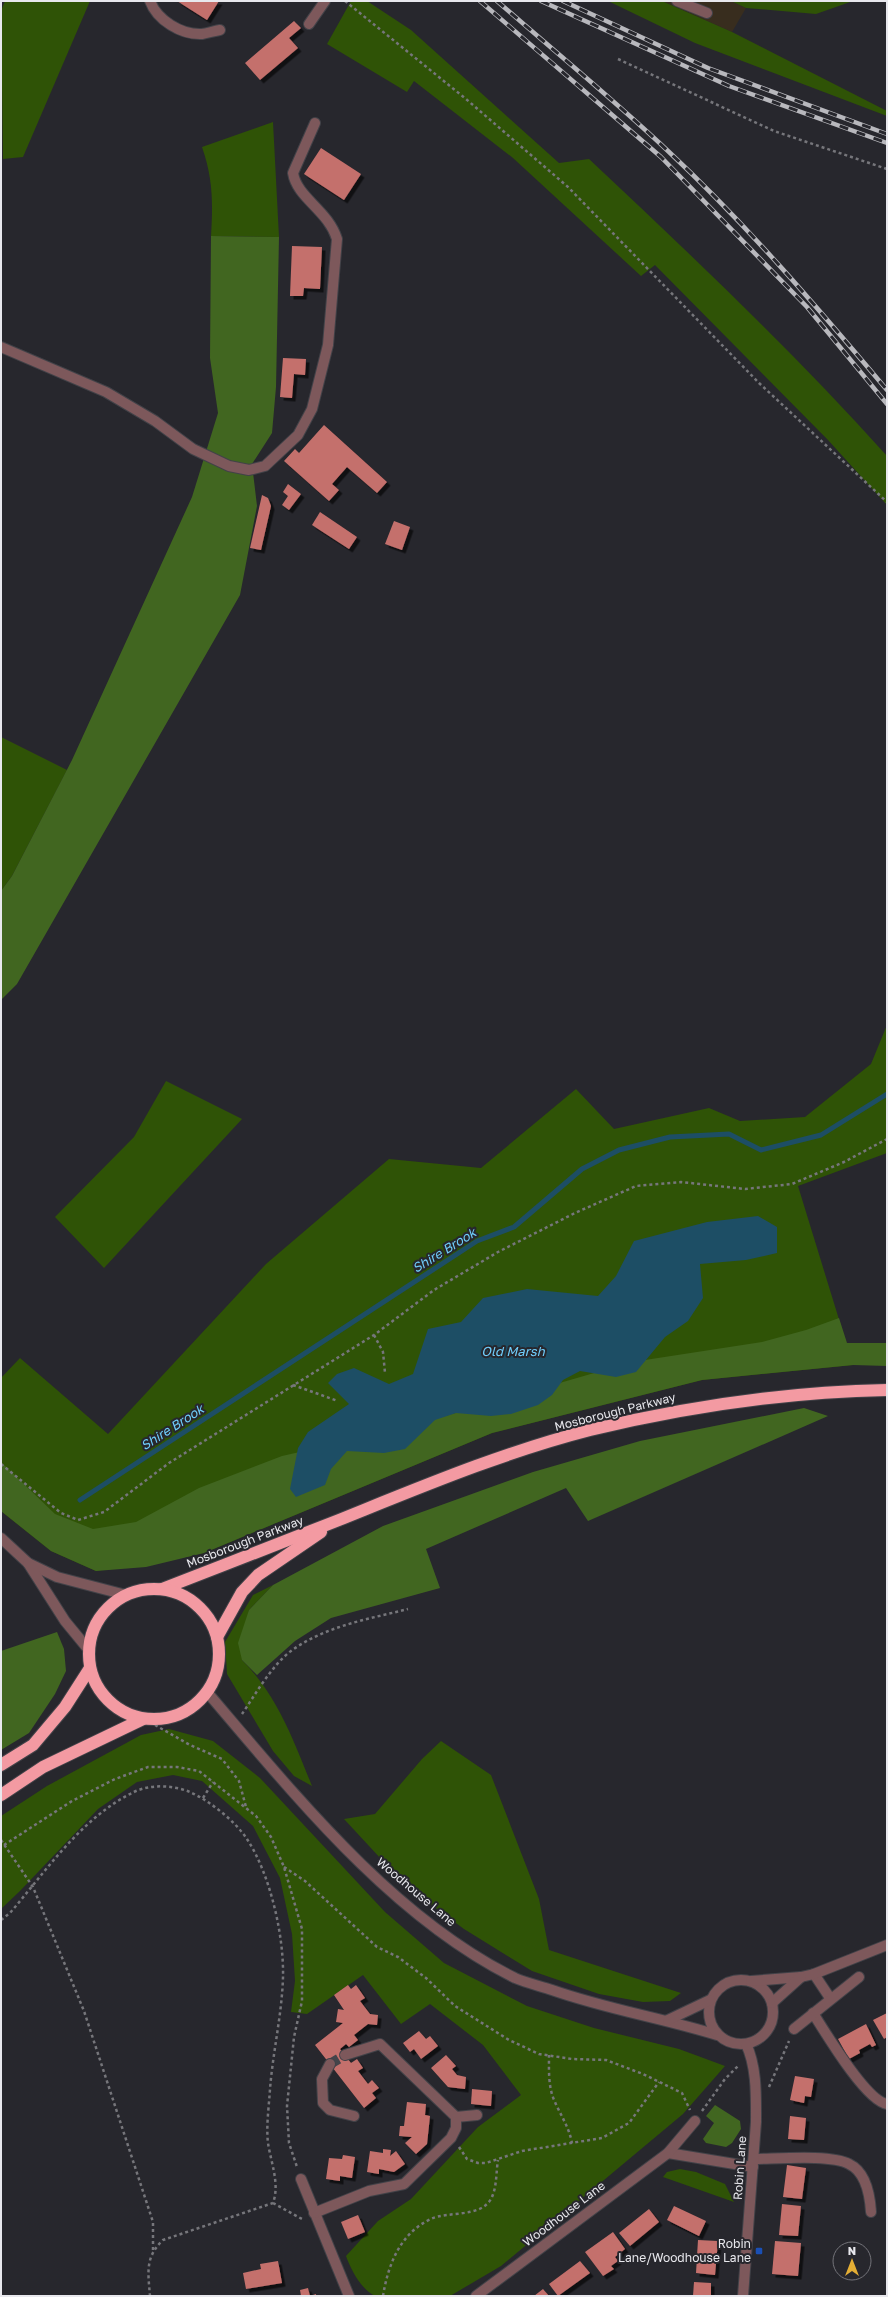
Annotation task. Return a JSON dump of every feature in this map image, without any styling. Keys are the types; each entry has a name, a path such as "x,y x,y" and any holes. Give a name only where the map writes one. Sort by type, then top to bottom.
{"highway":[{"name":"Mosborough Parkway","path":"162,1589 413,1490 499,1459 588,1431 670,1413 742,1400 820,1391 887,1390"},
{"name":"Mosborough Parkway","path":"217,1637 242,1592 258,1575 338,1520"},
{"path":"148,1589 162,1589 184,1596 199,1607 213,1625 217,1637 219,1660 216,1676 207,1692 189,1709 168,1718 145,1718 121,1711 104,1697 90,1668 88,1649 98,1619 114,1602 126,1595 148,1589"},
{"path":"1,1766 33,1744 65,1707 90,1668"},
{"path":"1,1795 43,1767 145,1718"}],"street":[{"path":"150,1 152,6 166,22 182,32 201,34 220,30"},
{"path":"309,24 325,1"},
{"path":"677,1 707,12"},
{"path":"1,347 106,392 155,421 193,449 229,466 249,470 265,466 298,435 306,424 312,409 328,344 337,239 333,226 298,189 293,172 314,123"},
{"path":"1,1538 28,1563 64,1621 88,1649"},
{"path":"28,1563 57,1577 126,1595"},
{"name":"Woodhouse Lane","path":"207,1692 341,1844 394,1894 445,1936 516,1978 592,2004 668,2020 717,2035"},
{"path":"751,1981 761,1986 772,2003 773,2014 770,2024 764,2034 746,2044 735,2044 717,2035 709,2017 710,2000 716,1991 725,1983 736,1980 751,1981 801,1977 814,1974 887,1945"},
{"path":"814,1974 830,1998"},
{"path":"772,2003 801,1977"},
{"path":"794,2029 830,1998 859,1977"},
{"path":"668,2020 710,2000"},
{"path":"813,2013 839,2055 874,2098 887,2104"},
{"path":"314,2213 369,2191 404,2184 451,2138 456,2128 456,2117 380,2044 345,2055"},
{"name":"Robin Lane","path":"743,2296 754,2163 756,2094 751,2054 746,2044"},
{"path":"330,2064 322,2079 323,2102 330,2110 354,2116"},
{"path":"456,2117 477,2115"},
{"name":"Woodhouse Lane","path":"476,2296 668,2153 695,2121"},
{"path":"668,2153 754,2163 835,2160 849,2163 858,2170 863,2179 870,2199 871,2212"},
{"path":"301,2179 349,2296"}],"path":[{"path":"345,1 466,99 568,187 759,382 887,502"},
{"path":"618,59 774,131 887,169"},
{"path":"1,1464 61,1513 78,1520 104,1512 169,1464 292,1385 374,1335 434,1290 498,1252 575,1213 636,1186 682,1182 744,1189 792,1184 844,1162 887,1139"},
{"path":"374,1335 383,1352 385,1373"},
{"path":"292,1385 338,1401"},
{"path":"234,1724 271,1673 290,1652 316,1637 346,1625 408,1609"},
{"path":"145,1718 163,1731 222,1759 239,1781 246,1808"},
{"path":"4,1845 72,1801 115,1779 148,1767 177,1767 199,1771 256,1816 271,1837 284,1867 302,1929 302,2001 294,2037 287,2106 289,2143 301,2179"},
{"path":"203,1798 213,1782"},
{"path":"1,1920 10,1914 86,1827 112,1805 135,1791 157,1786 182,1788 213,1804 247,1839 264,1876 275,1916 283,1976 270,2088 268,2142 276,2194 272,2204"},
{"path":"1,1840 33,1887 84,2011 153,2222 153,2250 149,2266 150,2296"},
{"path":"284,1867 305,1881 377,1947 398,1956 426,1978 455,2006 509,2040 539,2054 606,2060 659,2082 682,2093 695,2121 725,2079 751,2054"},
{"path":"766,2095 794,2029"},
{"path":"549,2055 549,2078 554,2101 563,2115 572,2143"},
{"path":"451,2138 467,2159 478,2163 498,2160 522,2152 602,2138 616,2132 638,2114 659,2082"},
{"path":"383,2296 387,2271 399,2246 413,2231 431,2219 478,2208 490,2200 494,2189 498,2160"},
{"path":"153,2250 163,2240 272,2204 288,2210 321,2230"}],"shaded area":[{"path":"662,1 731,1 746,8 732,32"}],"green space":[{"path":"5,1 90,1 23,157 3,159 1,11"},
{"path":"351,1 367,1 411,30 559,163 589,159 703,267 778,341 887,456 887,505 828,440 655,265 641,276 513,158 414,81 407,92 327,44"},
{"path":"608,1 662,1 732,32 887,111 887,116 695,43"},
{"path":"731,1 853,1 816,14 746,8"},
{"path":"273,122 279,237 211,236 212,212 210,180 202,147"},
{"path":"211,236 279,237 276,387 272,433 252,464 257,506 240,595 17,984 1,1000 1,891 12,876 72,760 192,497 218,413 210,358"},
{"path":"1,737 67,770 12,876 1,891"},
{"path":"887,1025 887,1153 798,1186 853,1365 702,1380 492,1433 204,1553 96,1571 51,1551 1,1511 1,1378 20,1358 108,1434 266,1264 389,1159 481,1168 576,1089 614,1129 709,1108 740,1121 805,1117 871,1064"},
{"path":"166,1081 242,1119 104,1268 55,1217 134,1137"},
{"path":"839,1318 847,1343 887,1343 887,1366 853,1365 702,1380 492,1433 204,1553 146,1567 96,1571 51,1551 1,1511 1,1462 55,1514 93,1529 136,1522 199,1488 282,1456 397,1430 632,1362 762,1342 806,1330"},
{"path":"804,1408 828,1416 588,1521 566,1488 426,1549 440,1588 331,1618 295,1641 257,1675 242,1660 238,1643 249,1610 273,1585 383,1526 533,1472 640,1441"},
{"path":"273,1585 249,1610 242,1660 275,1703 312,1786 294,1776 273,1751 227,1674 225,1642 253,1595"},
{"path":"57,1632 64,1649 66,1671 55,1694 29,1733 1,1750 1,1651"},
{"path":"169,1729 213,1741 260,1778 385,1912 444,1963 527,2006 594,2028 679,2049 725,2066 683,2114 501,2266 450,2296 375,2296 370,2293 361,2284 346,2256 378,2221 411,2199 478,2127 521,2095 483,2045 430,2004 401,2024 363,1975 307,2014 291,2012 295,1981 292,1934 280,1878 253,1826 202,1781 173,1775 137,1782 98,1809 1,1909 1,1816 47,1786 141,1735"},
{"path":"441,1741 491,1775 539,1899 549,1950 681,1993 670,2001 643,2002 599,1994 532,1971 464,1929 407,1887 344,1819 375,1814 422,1759"},
{"path":"715,2105 740,2121 741,2129 732,2143 726,2147 706,2143 703,2139 714,2123 706,2116"},
{"path":"680,2169 696,2172 725,2184 734,2202 663,2177 667,2172"}],"water":[{"name":"Old Marsh","path":"758,1216 777,1227 777,1253 746,1260 700,1264 703,1298 688,1321 665,1337 636,1372 616,1377 580,1371 563,1380 552,1395 538,1405 511,1414 491,1416 456,1413 435,1420 405,1449 384,1453 347,1451 331,1469 325,1485 296,1497 290,1489 298,1448 308,1432 349,1404 328,1383 337,1374 354,1368 389,1384 413,1374 428,1329 461,1322 483,1298 527,1289 598,1296 616,1276 634,1241 707,1222"}],"building":[{"path":"177,1 219,1 207,20"},
{"path":"294,21 301,28 289,38 298,48 260,80 245,63"},
{"path":"321,148 361,174 344,200 304,174"},
{"path":"292,246 322,247 320,289 304,288 303,296 290,296"},
{"path":"283,358 306,359 305,375 294,374 292,398 280,397"},
{"path":"324,425 387,482 377,493 347,467 332,484 339,490 329,501 284,461 295,449 299,453"},
{"path":"288,484 301,494 289,510 282,505 288,496 283,492"},
{"path":"262,495 268,498 271,506 261,550 250,548"},
{"path":"320,512 357,537 349,549 312,525"},
{"path":"394,521 410,527 402,550 385,544"},
{"path":"348,1985 351,1989 356,1985 365,1998 360,2001 370,2014 378,2015 377,2025 368,2024 354,2035 358,2040 349,2047 346,2044 340,2049 351,2063 357,2059 363,2068 358,2071 368,2084 372,2080 379,2088 372,2093 376,2098 364,2108 315,2045 343,2023 336,2022 338,2009 344,2010 334,1995"},
{"path":"887,2013 887,2037 884,2039 873,2020"},
{"path":"866,2024 876,2045 872,2047 870,2044 859,2050 860,2053 849,2059 838,2039"},
{"path":"419,2031 426,2039 430,2036 438,2046 421,2059 414,2049 410,2052 403,2043"},
{"path":"446,2055 456,2066 452,2069 457,2075 466,2077 465,2089 448,2087 431,2068"},
{"path":"795,2076 814,2079 811,2097 805,2096 804,2103 790,2100"},
{"path":"472,2089 492,2091 491,2106 471,2104"},
{"path":"407,2102 426,2104 425,2115 430,2116 427,2144 416,2154 405,2143 412,2137 399,2136 400,2126 404,2126"},
{"path":"790,2116 806,2118 804,2140 788,2139"},
{"path":"383,2149 391,2150 390,2156 396,2151 405,2164 394,2172 379,2169 379,2174 367,2172 370,2151 383,2153"},
{"path":"343,2155 355,2157 352,2178 340,2176 340,2181 326,2179 329,2158 342,2159"},
{"path":"787,2165 806,2168 802,2199 783,2197"},
{"path":"782,2204 801,2206 798,2236 779,2235"},
{"path":"674,2206 706,2221 699,2236 667,2220"},
{"path":"649,2209 659,2222 630,2246 619,2233"},
{"path":"358,2215 365,2232 348,2239 341,2222"},
{"path":"613,2232 625,2249 615,2257 618,2261 611,2266 614,2269 603,2276 585,2252"},
{"path":"698,2240 718,2241 715,2275 696,2273"},
{"path":"775,2241 801,2243 798,2276 772,2274"},
{"path":"278,2261 282,2283 246,2289 243,2273 261,2269 260,2264"},
{"path":"580,2261 590,2273 558,2296 549,2284"},
{"path":"694,2282 711,2283 711,2296 693,2296"},
{"path":"308,2288 310,2296 301,2296 300,2290"},
{"path":"543,2289 549,2296 534,2296"}],"waterway":[{"name":"Shire Brook","path":"80,1500 477,1241 514,1227 582,1169 619,1150 670,1137 729,1134 761,1150 821,1135 887,1094"}],"tunnel":[{"path":"330,2064 345,2055"}],"railway":[{"path":"480,1 661,157 807,307 887,404"},
{"path":"497,1 626,113 697,179 754,237 887,390"},
{"path":"541,1 729,86 887,143"},
{"path":"563,1 708,68 887,134"}],"place":[{"name":"Robin Lane/Woodhouse Lane","path":"759,2251"}]}
